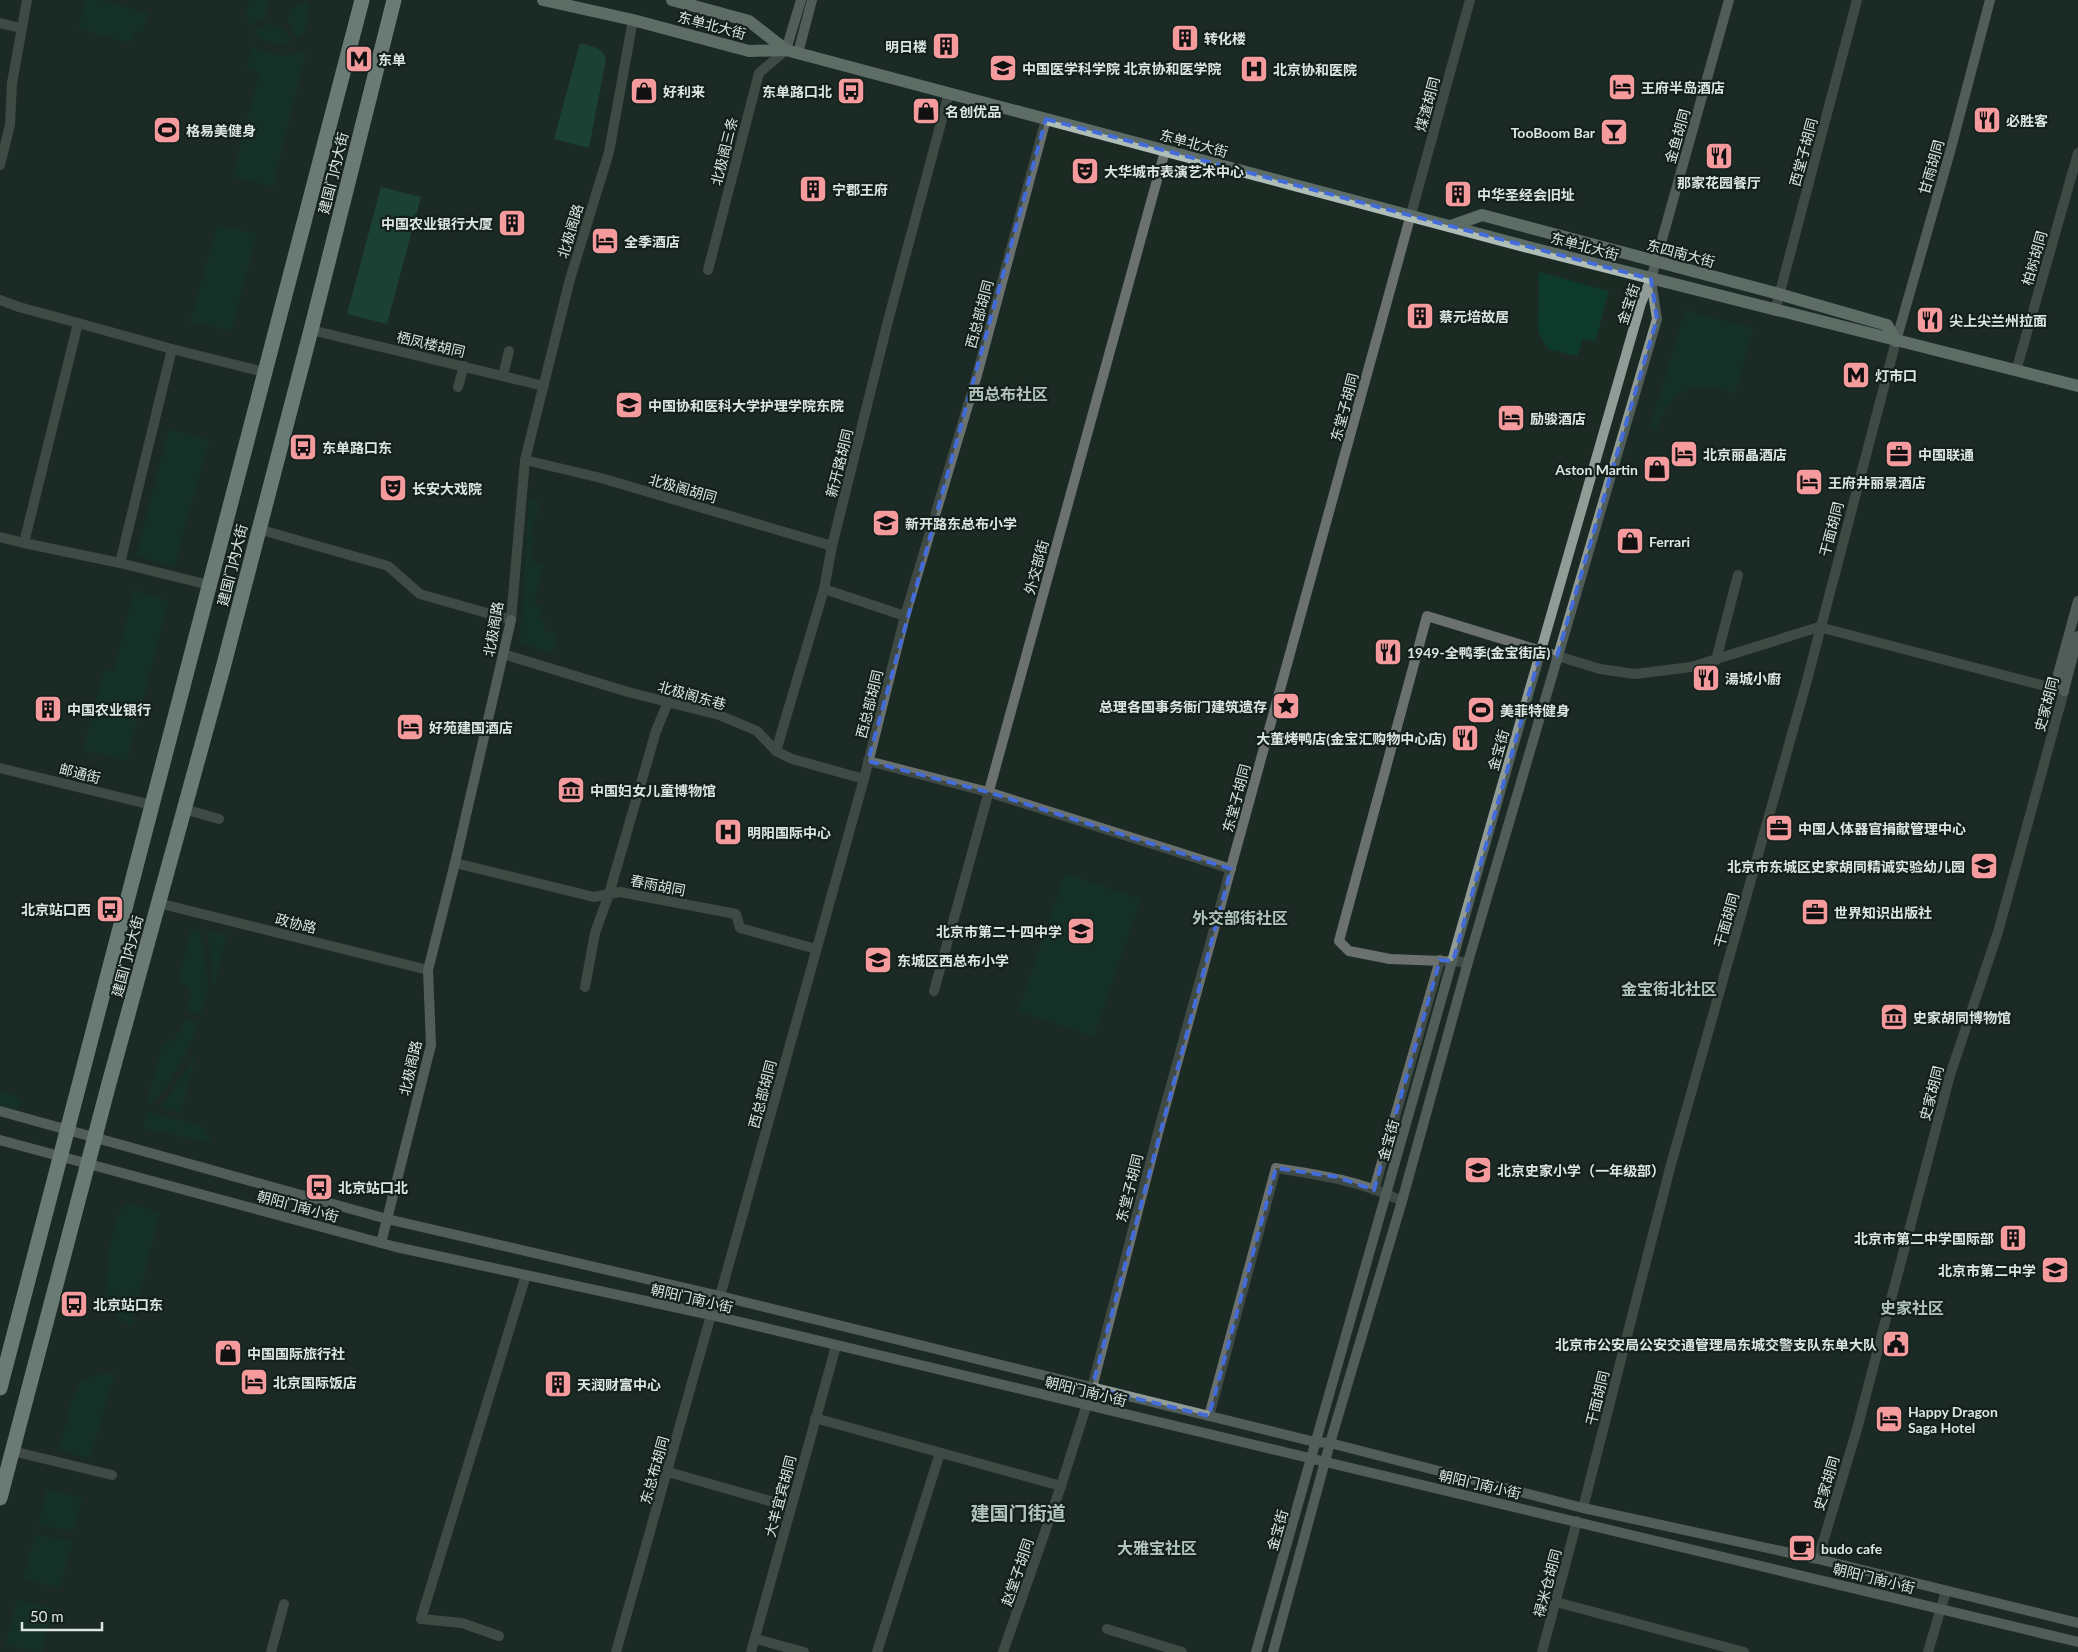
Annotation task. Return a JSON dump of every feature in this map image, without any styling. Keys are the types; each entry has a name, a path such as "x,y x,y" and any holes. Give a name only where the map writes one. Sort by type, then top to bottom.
{"highway":[{"name":"建国门内大街","path":"61,1157 362,0"},
{"name":"建国门内大街","path":"89,1164 311,330 394,0"},
{"path":"0,1388 61,1157"},
{"path":"0,1498 89,1164"}],"main road":[{"name":"东单北大街","path":"543,0 633,20 748,51 792,51 1651,279"},
{"name":"东单北大街","path":"672,0 749,21 792,51"},
{"path":"792,51 801,0"},
{"path":"792,51 812,0"},
{"name":"金鱼胡同","path":"1651,279 1729,0"},
{"name":"甘雨胡同","path":"1896,341 1950,152 1990,0"},
{"name":"东四南大街","path":"1451,226 1482,215 1779,294 1887,325 1896,341"},
{"path":"1651,279 2078,386"},
{"name":"金宝街","path":"1256,1652 1541,651 1642,304 1651,279"},
{"name":"金宝街","path":"1273,1652 1330,1443 1402,1201 1468,962 1657,319 1651,279"},
{"path":"2064,691 2058,674 2078,600"},
{"name":"北极阁路","path":"380,1243 432,1045 428,970 455,863 511,620"},
{"name":"史家胡同","path":"2064,691 2078,636"},
{"name":"朝阳门南小街","path":"0,1111 387,1219 720,1296 1315,1442 1330,1443 1583,1508 1818,1559 2078,1623"},
{"name":"朝阳门南小街","path":"0,1140 380,1243 711,1315 1206,1435 1577,1521 2078,1642"}],"street":[{"path":"0,165 10,125 12,83 27,0"},
{"name":"煤渣胡同","path":"1411,216 1470,0"},
{"name":"西堂子胡同","path":"1775,311 1857,0"},
{"name":"北极阁路","path":"511,620 525,460 570,279 609,152 633,20"},
{"path":"0,23 21,28"},
{"name":"北极阁三条","path":"708,270 758,73 792,51"},
{"name":"新开路胡同","path":"776,751 824,589 832,546 949,93"},
{"name":"西总部胡同","path":"720,1296 864,779 906,616 977,375 1046,119"},
{"name":"外交部街","path":"934,991 1165,150"},
{"name":"柏树胡同","path":"2016,371 2078,153"},
{"name":"东堂子胡同","path":"1092,1388 1159,1129 1411,216"},
{"path":"0,300 19,307 172,349 264,372"},
{"path":"24,543 78,323"},
{"name":"栖凤楼胡同","path":"311,330 544,386"},
{"name":"干面胡同","path":"1583,1508 1670,1168 1778,787 1896,341"},
{"path":"120,563 172,349"},
{"path":"503,375 509,351"},
{"path":"458,387 464,366"},
{"name":"北极阁胡同","path":"525,460 601,478 832,546"},
{"path":"258,529 388,566 420,594 511,620"},
{"path":"0,537 120,563 209,585"},
{"path":"1716,660 1738,575"},
{"path":"824,589 906,616"},
{"path":"1468,962 1390,959 1349,951 1339,941 1427,616 1600,669 1635,674 1691,667 1819,627 2064,691"},
{"name":"北极阁东巷","path":"503,654 719,715 757,731 776,751 792,759 864,779"},
{"name":"史家胡同","path":"1818,1559 1857,1429 1950,1075 1998,932 2064,691"},
{"path":"585,987 595,933 609,894 656,731 668,702"},
{"path":"868,761 988,792 1231,870"},
{"name":"邮通街","path":"0,768 152,805"},
{"path":"184,809 219,819"},
{"name":"春雨胡同","path":"455,863 594,897 620,892 736,914 740,928 816,949"},
{"name":"政协路","path":"158,903 428,970"},
{"path":"1374,1190 1440,960"},
{"path":"1209,1416 1276,1168 1337,1177 1402,1201"},
{"path":"499,1636 462,1623 420,1619 526,1275"},
{"name":"东总布胡同","path":"616,1652 711,1315 720,1296"},
{"name":"大羊宜宾胡同","path":"752,1652 836,1346"},
{"name":"赵堂子胡同","path":"1003,1652 1062,1486 1092,1388"},
{"path":"815,1418 1062,1486"},
{"path":"12,1451 112,1474"},
{"path":"877,1652 940,1453"},
{"path":"668,1472 791,1508"},
{"name":"禄米仓胡同","path":"1542,1652 1577,1521"},
{"path":"1928,1652 1946,1590"},
{"path":"1556,1602 1744,1652"},
{"path":"271,1652 284,1604"},
{"path":"1107,1629 1175,1651"},
{"path":"756,1639 804,1652"}],"highlighted area":[{"path":"1046,119 1651,279 1657,319 1557,656 1541,651 1453,961 1440,960 1374,1190 1337,1177 1276,1168 1209,1416 1092,1388 1231,869 988,792 868,761"}],"green space":[{"path":"86,0 100,0 148,13 143,32 135,31 131,43 78,29"},
{"path":"249,0 267,0 269,5 266,10 267,15 249,26 246,11"},
{"path":"308,1 309,17 307,26 302,35 297,38 287,22 290,10"},
{"path":"270,22 281,26 291,41 281,43 270,42 261,39 253,32"},
{"path":"580,43 599,49 606,59 589,148 554,139"},
{"path":"252,46 278,55 306,53 273,187 232,177 259,73 246,69"},
{"path":"381,187 421,197 387,324 347,314"},
{"path":"217,225 257,234 232,331 190,322"},
{"path":"1539,272 1609,291 1595,342 1583,339 1577,356 1548,349 1538,331"},
{"path":"1685,310 1754,328 1735,394 1708,387 1689,389 1674,399 1664,414 1657,431 1649,429"},
{"path":"169,429 210,439 174,567 136,556"},
{"path":"529,499 540,502 531,534 535,536 531,560 544,565 534,603 543,607 540,619 546,621 544,630 557,634 553,653 520,643"},
{"path":"134,590 169,601 127,761 83,750 104,670 114,671"},
{"path":"1065,873 1141,899 1094,1037 1018,1011"},
{"path":"190,930 199,930 206,961 207,996 201,1015 186,1011 191,997 187,986 179,983"},
{"path":"207,931 227,935 214,988"},
{"path":"185,1019 199,1023 190,1044 170,1082 154,1100 146,1105 163,1043 172,1040 178,1035"},
{"path":"197,1053 181,1113 161,1107"},
{"path":"0,1091 15,1095 21,1103 17,1109 0,1106"},
{"path":"146,1111 202,1125 212,1140 208,1143 143,1128"},
{"path":"127,1202 160,1212 132,1326 118,1318 105,1299 108,1252 117,1217"},
{"path":"101,1373 115,1374 90,1459 59,1450 73,1396 82,1380"},
{"path":"46,1489 83,1498 73,1531 38,1525"},
{"path":"35,1534 73,1541 60,1588 23,1579"},
{"path":"17,1599 53,1609 42,1652 34,1652 5,1644"}],"place":[{"name":"转化楼","path":"1185,38"},
{"name":"明日楼","path":"946,46"},
{"name":"东单","path":"359,59"},
{"name":"中国医学科学院 北京协和医学院","path":"1003,68"},
{"name":"北京协和医院","path":"1254,69"},
{"name":"王府半岛酒店","path":"1622,87"},
{"name":"好利来","path":"644,91"},
{"name":"东单路口北","path":"851,91"},
{"name":"名创优品","path":"926,111"},
{"name":"必胜客","path":"1987,120"},
{"name":"格易美健身","path":"167,130"},
{"name":"TooBoom Bar","path":"1614,132"},
{"name":"那家花园餐厅","path":"1719,156"},
{"name":"大华城市表演艺术中心","path":"1085,171"},
{"name":"宁郡王府","path":"813,189"},
{"name":"中华圣经会旧址","path":"1458,194"},
{"name":"中国农业银行大厦","path":"512,223"},
{"name":"全季酒店","path":"605,241"},
{"name":"蔡元培故居","path":"1420,316"},
{"name":"尖上尖兰州拉面","path":"1930,320"},
{"name":"灯市口","path":"1856,375"},
{"name":"中国协和医科大学护理学院东院","path":"629,405"},
{"name":"励骏酒店","path":"1511,418"},
{"name":"东单路口东","path":"303,447"},
{"name":"北京丽晶酒店","path":"1684,454"},
{"name":"中国联通","path":"1899,454"},
{"name":"Aston Martin","path":"1657,469"},
{"name":"王府井丽景酒店","path":"1809,482"},
{"name":"长安大戏院","path":"393,488"},
{"name":"新开路东总布小学","path":"886,523"},
{"name":"Ferrari","path":"1630,541"},
{"name":"1949-全鸭季(金宝街店)","path":"1388,652"},
{"name":"湯城小廚","path":"1706,678"},
{"name":"总理各国事务衙门建筑遗存","path":"1286,706"},
{"name":"中国农业银行","path":"48,709"},
{"name":"美菲特健身","path":"1481,710"},
{"name":"好苑建国酒店","path":"410,727"},
{"name":"大董烤鸭店(金宝汇购物中心店)","path":"1465,738"},
{"name":"中国妇女儿童博物馆","path":"571,790"},
{"name":"中国人体器官捐献管理中心","path":"1779,828"},
{"name":"明阳国际中心","path":"728,832"},
{"name":"北京市东城区史家胡同精诚实验幼儿园","path":"1984,866"},
{"name":"北京站口西","path":"110,909"},
{"name":"世界知识出版社","path":"1815,912"},
{"name":"北京市第二十四中学","path":"1081,931"},
{"name":"东城区西总布小学","path":"878,960"},
{"name":"史家胡同博物馆","path":"1894,1017"},
{"name":"北京史家小学（一年级部）","path":"1478,1170"},
{"name":"北京站口北","path":"319,1187"},
{"name":"北京市第二中学国际部","path":"2013,1238"},
{"name":"北京市第二中学","path":"2055,1270"},
{"name":"北京站口东","path":"74,1304"},
{"name":"北京市公安局公安交通管理局东城交警支队东单大队","path":"1896,1344"},
{"name":"中国国际旅行社","path":"228,1353"},
{"name":"北京国际饭店","path":"254,1382"},
{"name":"天润财富中心","path":"558,1384"},
{"name":"Happy Dragon Saga Hotel","path":"1889,1419"},
{"name":"budo cafe","path":"1802,1548"}],"district":[{"name":"西总布社区","path":"1008,393"},
{"name":"外交部街社区","path":"1240,917"},
{"name":"金宝街北社区","path":"1669,988"},
{"name":"史家社区","path":"1912,1307"},
{"name":"建国门街道","path":"1018,1512"},
{"name":"大雅宝社区","path":"1157,1547"}]}
